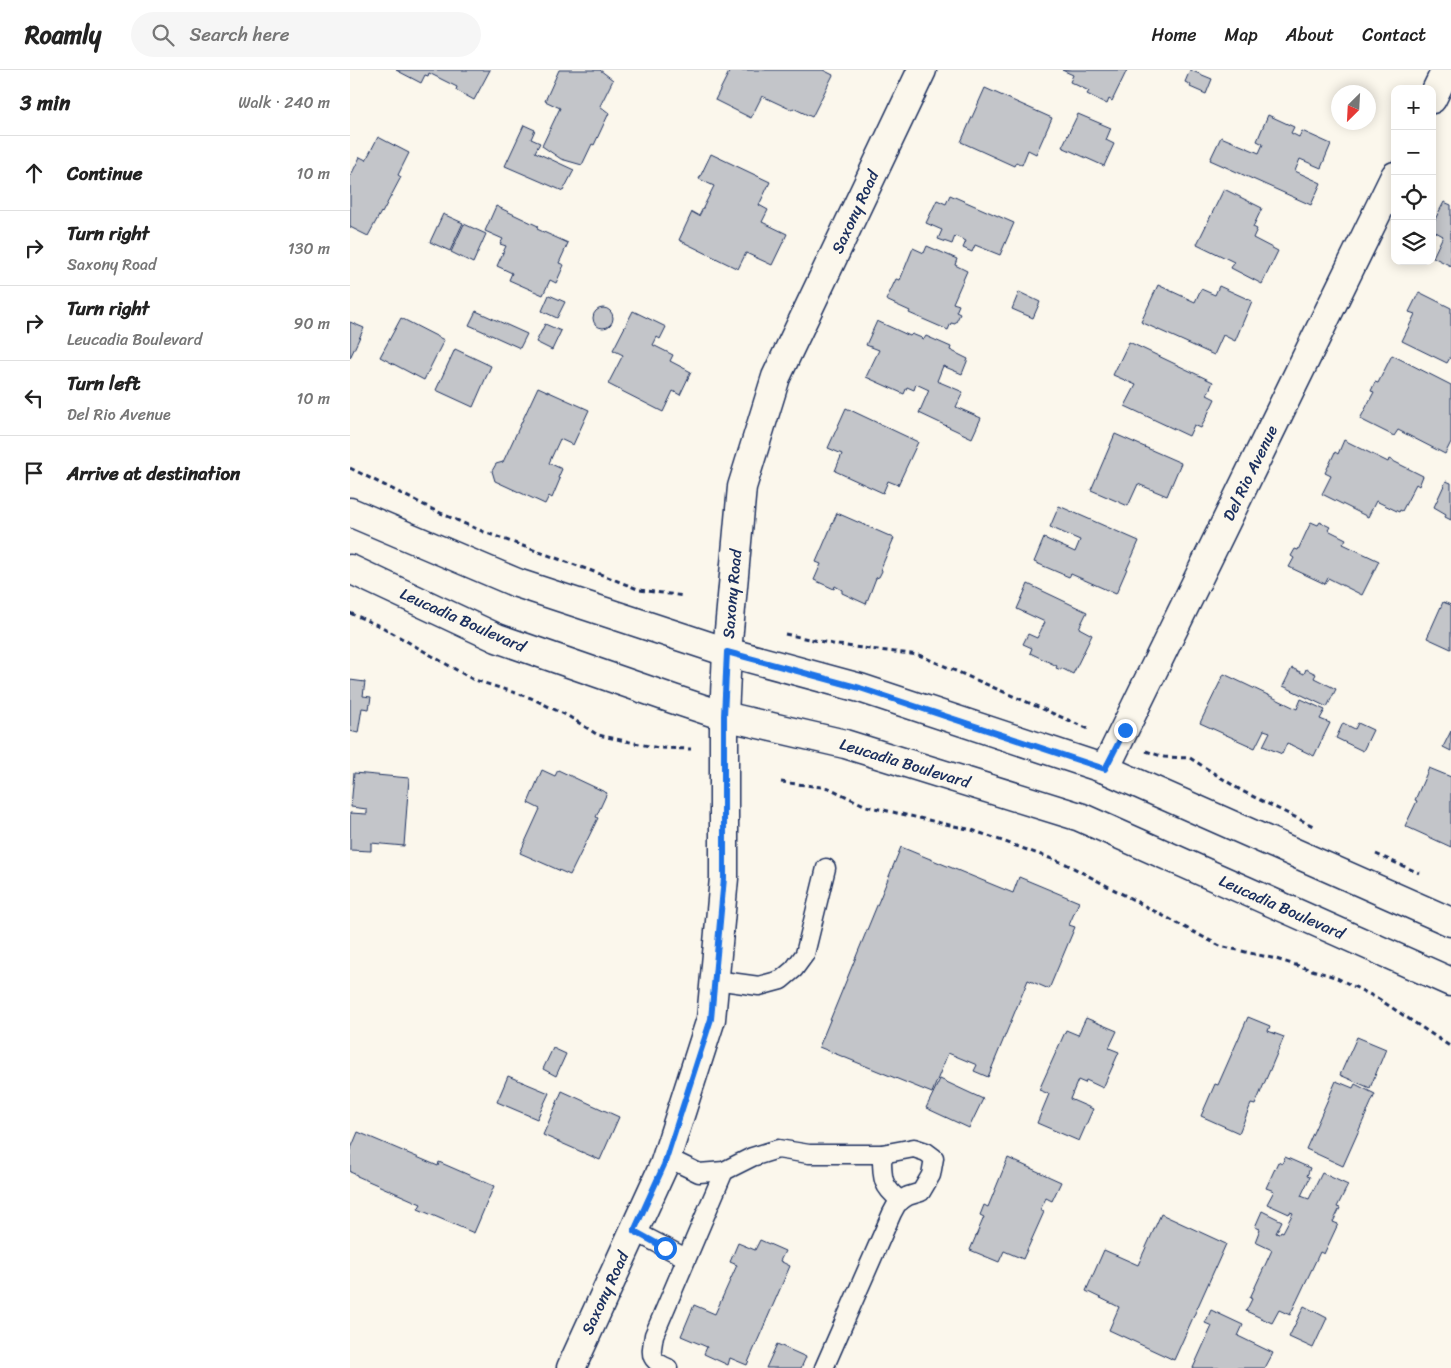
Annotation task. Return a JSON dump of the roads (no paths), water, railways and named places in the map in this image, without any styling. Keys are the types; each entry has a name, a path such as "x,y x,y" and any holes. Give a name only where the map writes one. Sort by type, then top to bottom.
{"main road":[{"name":"Saxony Road","path":"571,1368 666,1157 711,1019 724,878 724,716 727,652 742,487 776,377 922,70"},
{"path":"1436,91 1446,70"},
{"name":"Del Rio Avenue","path":"1105,769 1391,184"},
{"path":"350,512 516,583 727,652 860,688 1105,769 1451,922"},
{"name":"Leucadia Boulevard","path":"350,569 497,638 724,716 845,744 1080,817 1451,982"}],"lane":[{"path":"715,980 759,986 781,980 794,969 805,954 826,868"},
{"path":"666,1157 699,1173 724,1171 752,1157 778,1149 809,1154 882,1154 914,1148 926,1152 934,1158 931,1175 920,1192 900,1201 892,1213 824,1368"},
{"path":"882,1154 882,1178 889,1192 900,1201"},
{"path":"668,1368 655,1362 652,1356 654,1335 724,1171"},
{"path":"634,1231 686,1258"}]}
